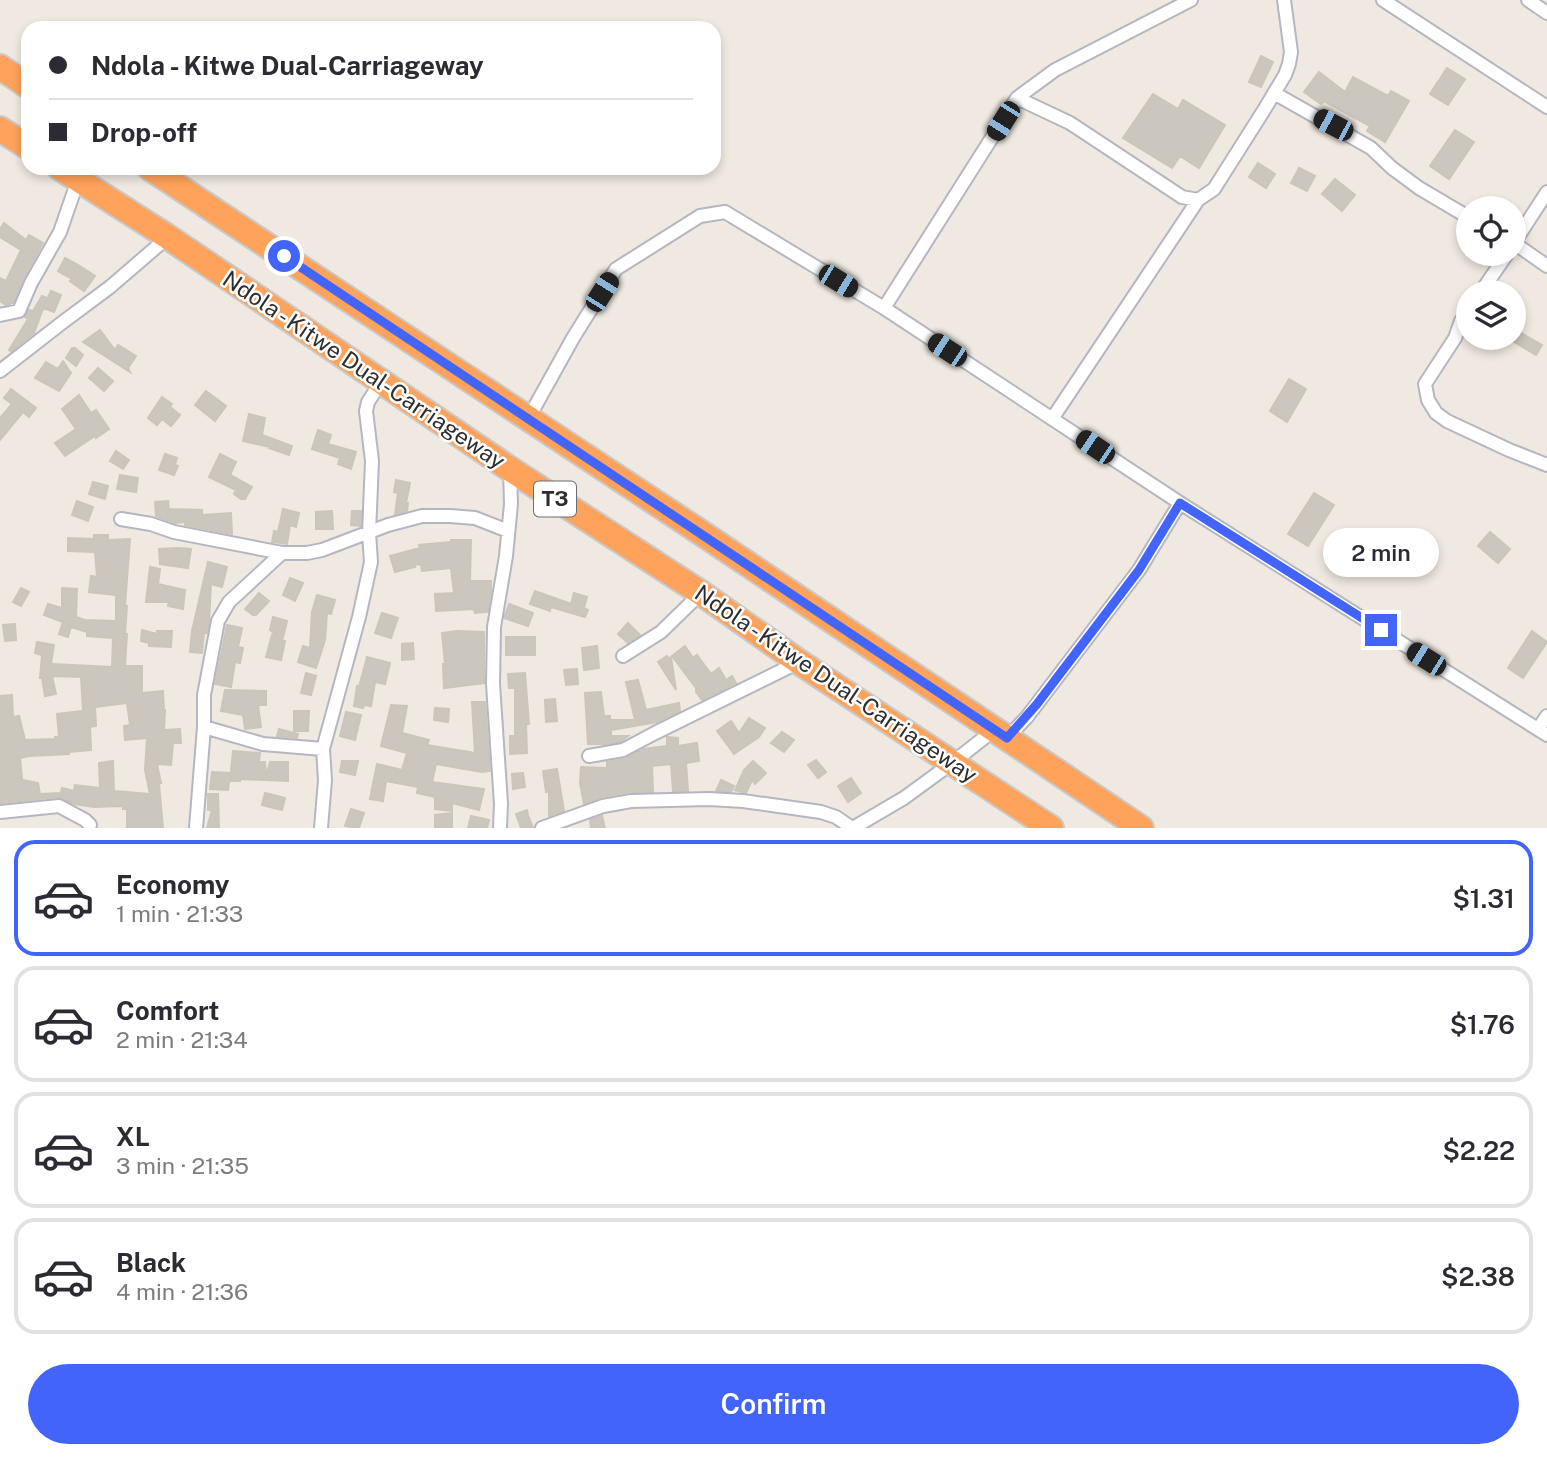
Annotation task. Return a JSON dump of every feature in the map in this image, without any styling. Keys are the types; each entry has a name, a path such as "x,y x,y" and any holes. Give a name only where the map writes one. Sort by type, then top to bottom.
{"highway":[{"path":"0,67 21,81"},
{"path":"0,129 21,142"},
{"name":"Ndola - Kitwe Dual-Carriageway","path":"71,175 168,237 510,469 701,593 799,663 1051,828"},
{"name":"T3","path":"161,175 1141,828"}],"street":[{"path":"884,308 1017,98 1055,69 1191,0"},
{"path":"1052,419 1198,200 1214,189 1285,75 1291,52 1284,0"},
{"path":"1383,0 1547,107"},
{"path":"1528,0 1547,13"},
{"path":"1274,93 1371,148 1419,188 1456,210"},
{"path":"1017,98 1070,123 1182,197 1198,200"},
{"path":"0,315 19,311 31,283 60,232 69,175"},
{"path":"1526,224 1547,192"},
{"path":"528,418 616,269 700,216 725,212 884,308 1180,503 1543,732 1547,716"},
{"path":"0,372 110,287 168,237"},
{"path":"1526,251 1547,266"},
{"path":"1456,335 1425,384 1428,400 1436,413 1447,421 1547,465"},
{"path":"321,828 325,780 323,749 371,562 369,533 372,461 366,411 381,382"},
{"path":"500,828 501,804 493,684 494,639 511,504 510,469"},
{"path":"542,828 603,806 632,801 695,799 743,801 821,812 836,817 853,828 1001,734 1033,708 1139,570 1180,503"},
{"path":"121,519 282,552 307,553 422,516 450,516 486,522 508,531"},
{"path":"196,828 204,695 218,621 229,602 282,552"},
{"path":"623,656 661,632 701,593"},
{"path":"589,756 623,750 799,663"},
{"path":"204,727 263,744 323,749"},
{"path":"0,812 59,806 90,825"}],"building":[{"path":"1261,56 1273,62 1261,87 1249,82"},
{"path":"1447,68 1465,79 1448,105 1430,94"},
{"path":"1319,72 1345,92 1353,77 1388,96 1391,91 1409,101 1385,142 1367,131 1370,126 1324,101 1321,104 1304,92"},
{"path":"1153,94 1178,109 1183,100 1225,125 1199,168 1180,156 1172,168 1123,138"},
{"path":"1455,130 1474,142 1449,179 1430,166"},
{"path":"1258,163 1275,174 1266,188 1249,177"},
{"path":"1299,168 1315,176 1307,191 1291,183"},
{"path":"1335,179 1355,195 1342,211 1322,194"},
{"path":"4,223 26,240 29,235 43,243 13,303 6,305 0,301 0,278 6,281 21,250 0,237 0,229"},
{"path":"65,258 95,276 84,291 70,281 72,279 58,271"},
{"path":"51,291 61,295 54,312 43,308"},
{"path":"42,296 47,298 34,333 9,350 28,319 25,317 29,310 33,311"},
{"path":"100,330 115,350 118,345 136,356 128,368 130,372 83,342"},
{"path":"1526,336 1542,345 1536,355 1526,349"},
{"path":"72,348 83,355 76,366 66,358"},
{"path":"63,361 71,373 59,391 35,378 46,362 58,369"},
{"path":"98,368 113,381 104,391 89,378"},
{"path":"1289,379 1306,389 1287,422 1270,411"},
{"path":"11,389 36,408 29,417 23,412 0,440 0,418 12,404 4,398"},
{"path":"206,391 226,406 215,421 195,405"},
{"path":"79,395 91,413 96,410 109,429 65,456 55,443 76,429 62,409"},
{"path":"162,397 172,404 170,407 180,415 171,426 162,419 157,425 148,418"},
{"path":"249,414 265,418 262,435 292,446 289,455 270,447 243,441"},
{"path":"318,430 331,435 328,444 356,452 351,469 338,464 340,458 312,449"},
{"path":"116,451 129,460 123,469 110,461"},
{"path":"165,454 177,458 175,465 178,466 174,475 159,470"},
{"path":"220,454 236,462 230,475 252,487 245,499 234,494 236,490 209,477"},
{"path":"120,475 138,478 136,492 117,489"},
{"path":"396,480 410,483 407,511 395,514 398,493 394,492"},
{"path":"93,482 108,486 105,499 89,494"},
{"path":"1314,493 1334,505 1308,546 1288,534"},
{"path":"77,501 93,507 88,521 72,515"},
{"path":"168,501 169,509 202,510 202,515 231,513 232,534 185,525 185,522 175,523 156,516 155,502"},
{"path":"283,509 299,513 296,527 290,525 287,544 272,542 274,531 278,532"},
{"path":"332,511 333,529 316,529 316,512"},
{"path":"352,511 361,511 361,526 351,525"},
{"path":"1490,532 1510,549 1498,563 1478,546"},
{"path":"94,535 108,535 108,540 130,539 125,606 125,666 142,666 142,693 163,691 164,730 180,729 181,743 173,743 171,765 157,764 161,783 163,828 127,828 127,809 123,809 123,806 94,807 74,804 58,797 0,803 0,696 12,695 13,717 19,716 25,740 59,737 57,714 83,711 81,677 52,676 56,694 45,696 40,678 42,655 35,653 37,642 54,645 53,664 112,667 113,638 87,636 87,632 71,627 68,637 59,634 63,622 44,615 48,604 62,608 62,588 77,589 76,617 116,621 116,595 89,592 91,576 97,577 95,552 68,551 68,538 94,539","holes":["127,703 130,725 124,726 125,740 147,738 145,770 150,794 114,791 113,761 99,763 100,788 75,785 74,791 62,788 61,793 40,794 38,783 18,779 22,778 20,758 91,750 90,727 96,726 95,707"]},
{"path":"471,540 470,581 491,581 488,612 475,613 474,609 436,611 435,594 454,593 451,568 422,571 421,565 416,564 415,567 395,572 390,556 420,548 419,545"},
{"path":"159,549 191,549 188,568 160,564"},
{"path":"208,562 227,567 222,587 211,584 209,622 207,633 204,633 202,653 190,652 192,631"},
{"path":"150,567 160,569 158,584 185,590 183,609 168,606 169,602 146,602"},
{"path":"290,578 303,583 295,601 283,595"},
{"path":"21,588 29,592 21,606 13,602"},
{"path":"535,591 571,604 574,593 587,597 584,608 588,610 585,617 551,607 550,611 530,604"},
{"path":"259,593 269,601 253,615 245,609"},
{"path":"317,595 335,600 331,614 327,613 325,640 316,668 298,662 303,646 310,648 312,612"},
{"path":"509,604 533,613 528,626 504,618"},
{"path":"382,613 398,618 391,638 375,633"},
{"path":"273,617 287,621 281,660 266,657 272,635 277,636 270,630"},
{"path":"628,623 640,635 628,643 618,634"},
{"path":"15,624 16,640 5,641 3,625"},
{"path":"227,625 242,628 238,647 243,648 240,663 235,662 231,687 215,684"},
{"path":"142,630 157,634 157,631 172,631 171,647 149,646 149,643 141,641"},
{"path":"1532,631 1547,642 1523,678 1508,668"},
{"path":"484,632 484,683 444,688 442,633"},
{"path":"506,637 535,637 535,655 506,655"},
{"path":"413,643 414,659 402,660 402,644"},
{"path":"597,646 599,668 584,670 582,648"},
{"path":"685,646 693,658 697,655 711,674 719,668 726,680 732,676 736,683 702,700 672,656"},
{"path":"667,656 669,659 671,657 676,690 658,662"},
{"path":"367,657 390,663 385,684 375,682 371,706 364,705 363,708 354,706 357,686 359,687"},
{"path":"577,669 578,684 566,685 564,670"},
{"path":"306,673 316,676 311,695 301,693"},
{"path":"525,673 529,724 526,724 527,753 510,754 510,736 515,736 515,688 509,688 508,674"},
{"path":"638,680 646,710 679,703 680,711 657,722 611,730 611,736 628,736 620,742 588,744 585,693 601,692 604,716 610,716 610,720 635,720 626,682"},
{"path":"225,690 266,691 266,705 258,705 261,727 245,729 243,715 221,711"},
{"path":"555,699 557,721 546,722 545,700"},
{"path":"472,702 485,702 490,771 436,764 432,782 484,789 479,810 452,803 452,811 435,809 435,797 417,793 418,787 386,781 383,801 370,799 377,764 402,770 407,753 381,746 391,705 407,706 402,733 429,740 427,745 475,753"},
{"path":"435,708 449,709 448,722 434,720"},
{"path":"294,711 309,711 308,731 294,731"},
{"path":"346,712 361,715 355,740 340,736"},
{"path":"749,718 765,728 759,737 734,754 717,731 731,721 739,733"},
{"path":"279,729 298,734 297,738 277,736"},
{"path":"782,732 794,740 784,752 771,743"},
{"path":"667,737 678,738 678,746 697,743 699,761 686,763 688,791 673,791 671,764 652,766 653,792 629,792 601,797 584,804 580,783 581,767 607,768 607,762 625,759 643,749 667,746"},
{"path":"233,751 260,753 259,762 265,762 266,776 270,762 288,762 288,781 230,781"},
{"path":"816,760 826,772 818,778 808,765"},
{"path":"342,761 358,761 355,775 340,772"},
{"path":"753,761 766,773 755,784 752,780 746,793 735,790 744,770"},
{"path":"557,769 564,811 549,816 549,791 546,792 543,771"},
{"path":"212,772 230,773 228,790 210,789"},
{"path":"523,773 525,787 513,789 512,774"},
{"path":"851,778 861,793 848,802 838,786"},
{"path":"721,780 734,786 731,792 716,791"},
{"path":"265,793 285,798 282,810 262,805"},
{"path":"208,794 218,794 219,828 207,828 212,810 208,810"},
{"path":"351,809 364,813 359,828 345,826"},
{"path":"527,810 533,828 521,828 516,814"},
{"path":"452,813 452,828 435,828 435,815"},
{"path":"471,816 489,820 487,828 468,828"},
{"path":"602,816 605,828 591,828 590,820"}],"route":[{"path":"284,256 1007,738 1037,704 1139,570 1180,503 1381,630"}]}
